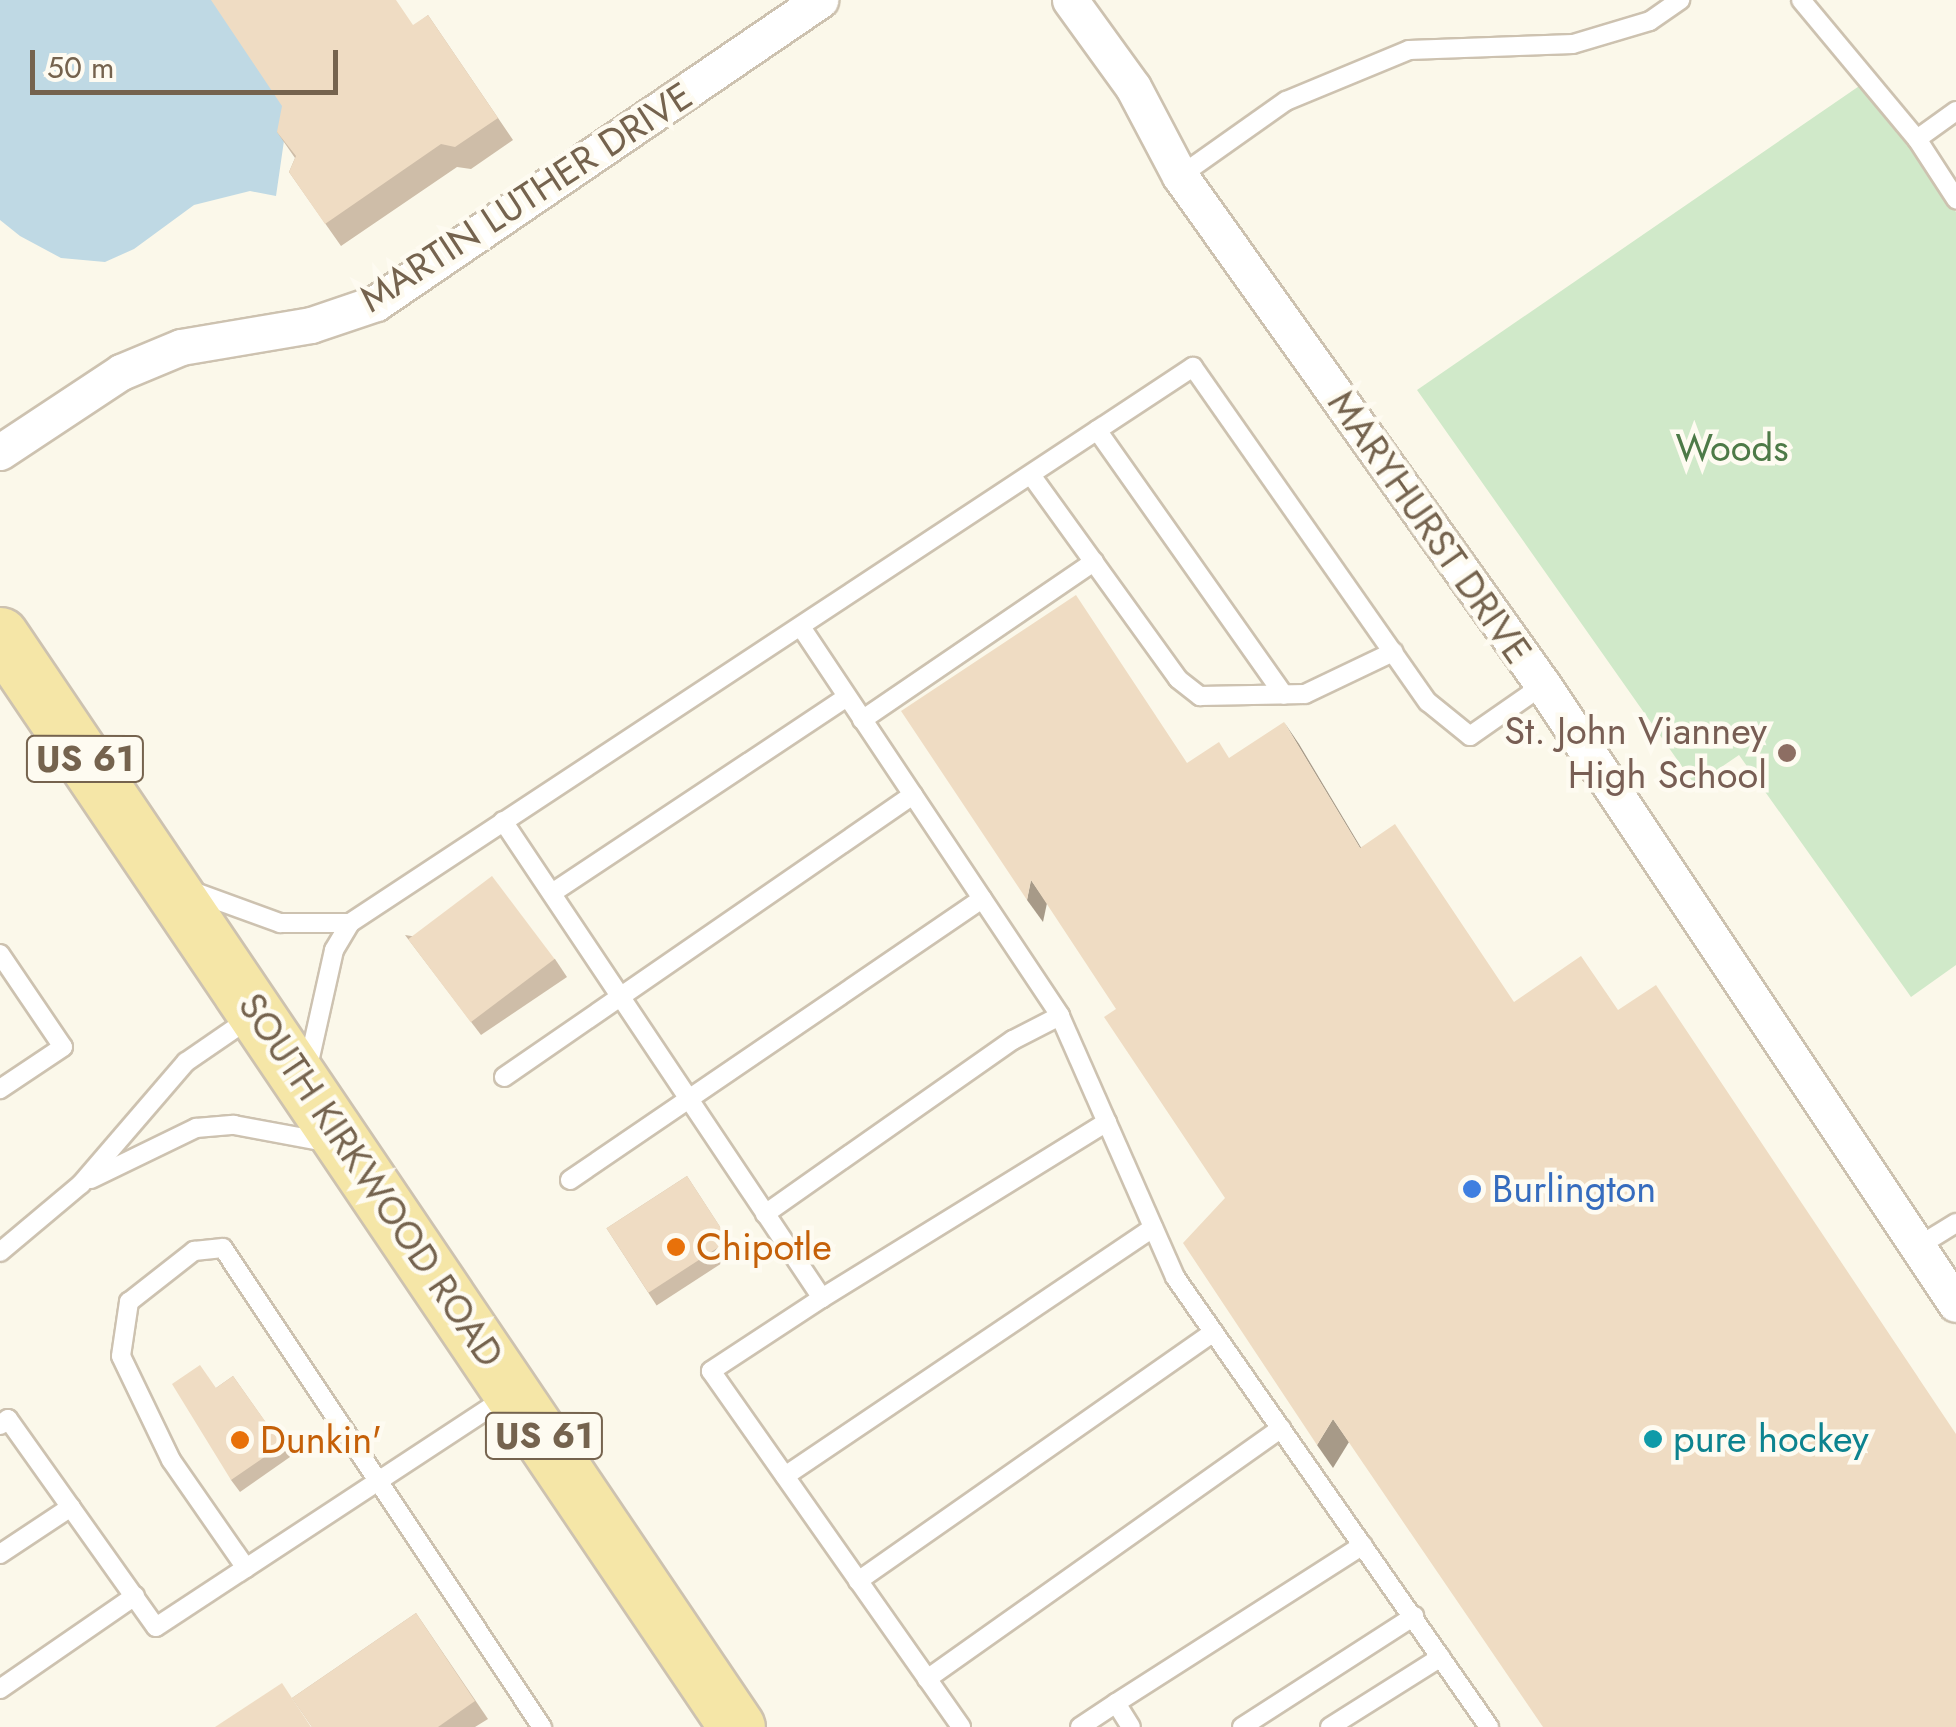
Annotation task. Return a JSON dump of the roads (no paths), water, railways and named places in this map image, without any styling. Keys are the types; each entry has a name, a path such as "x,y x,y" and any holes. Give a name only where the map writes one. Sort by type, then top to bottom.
{"main road":[{"name":"SOUTH KIRKWOOD ROAD","path":"0,636 350,1146 738,1727"}],"street":[{"name":"MARTIN LUTHER DRIVE","path":"0,452 121,372 181,347 311,325 376,303 820,0"},
{"name":"MARYHURST DRIVE","path":"1070,0 1134,88 1180,176 1543,685 1956,1304"}],"lane":[{"path":"1180,176 1286,102 1408,50 1572,44 1650,21 1680,0"},
{"path":"1802,0 1917,139 1956,199"},
{"path":"1917,139 1956,111"},
{"path":"304,1081 334,950 350,923 1193,367 1428,702 1470,736 1543,685"},
{"path":"1097,430 1284,695"},
{"path":"1031,474 1178,679 1200,696 1306,694 1392,652"},
{"path":"862,720 1094,562"},
{"path":"801,628 1060,1016 1175,1277 1488,1727"},
{"path":"552,893 847,697"},
{"path":"504,1078 912,796"},
{"path":"503,821 822,1298"},
{"path":"170,883 280,923 350,923"},
{"path":"570,1180 982,899"},
{"path":"0,954 63,1047 0,1089"},
{"path":"0,1252 82,1184 186,1062 258,1012"},
{"path":"765,1214 1013,1040 1060,1016"},
{"path":"960,1727 711,1371 1107,1122"},
{"path":"82,1184 196,1128 234,1125 350,1146"},
{"path":"1917,1247 1956,1222"},
{"path":"784,1476 1153,1228"},
{"path":"246,1568 171,1460 120,1356 128,1302 194,1251 224,1248 542,1727"},
{"path":"858,1581 1214,1332"},
{"path":"0,1425 8,1420 156,1627 514,1391"},
{"path":"927,1679 1281,1428"},
{"path":"0,1554 71,1507"},
{"path":"1080,1727 1363,1545"},
{"path":"0,1690 135,1596"},
{"path":"1242,1727 1414,1616"},
{"path":"1330,1727 1441,1657"},
{"path":"1116,1703 1131,1727"}],"water":[{"path":"0,0 212,0 288,113 276,196 250,191 194,205 134,249 105,262 61,258 20,236 0,220"}],"place":[{"name":"St. John Vianney High School","path":"1787,753"},
{"name":"Burlington","path":"1472,1189"},
{"name":"Chipotle","path":"676,1247"},
{"name":"pure hockey","path":"1653,1439"},
{"name":"Dunkin'","path":"240,1440"}],"park label":[{"name":"Woods","path":"1732,448"}]}
